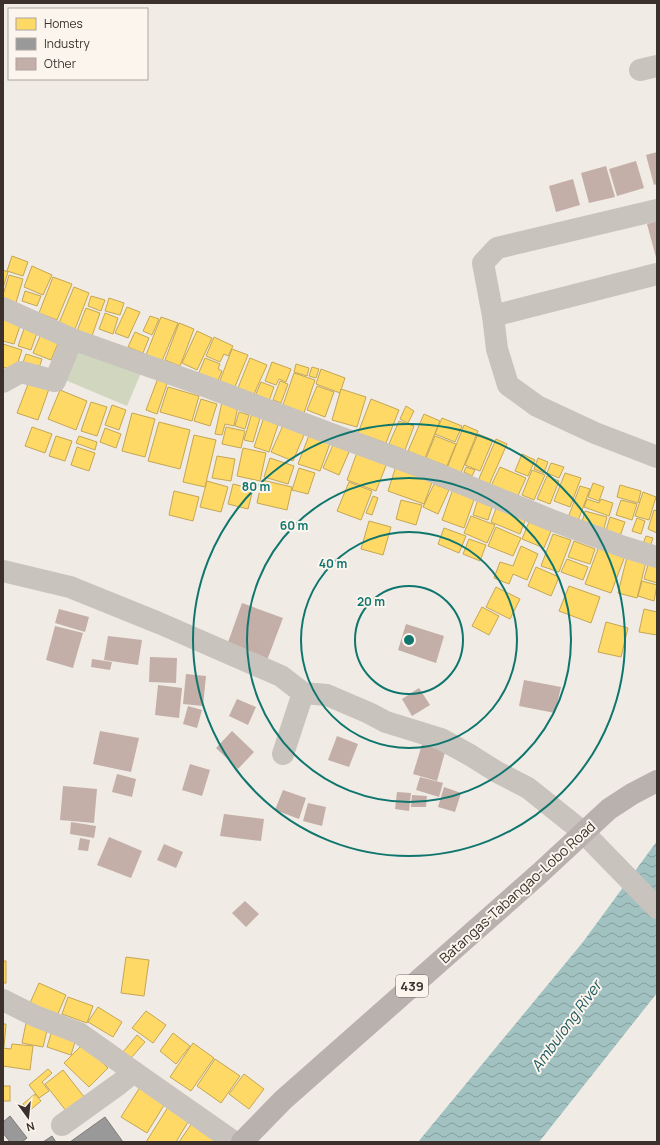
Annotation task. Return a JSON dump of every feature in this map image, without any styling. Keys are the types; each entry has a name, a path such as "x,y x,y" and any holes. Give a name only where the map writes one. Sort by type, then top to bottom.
{"main road":[{"name":"Batangas-Tabangao-Lobo Road","path":"242,1142 283,1100 540,873 609,809 632,794 657,781"}],"street":[{"path":"657,210 497,248 483,263 493,316 496,349 508,386 537,406 595,433 657,457"},
{"path":"493,316 657,274"},
{"path":"3,308 72,339 202,384 421,467 551,520 624,547 657,557"},
{"path":"3,382 21,372 55,381 72,339"},
{"path":"3,571 70,587 159,623 281,676 303,693 327,695 386,722 441,739 497,772 528,788 583,832 657,908"},
{"path":"283,754 303,693"},
{"path":"3,1000 34,1016 79,1033 234,1142"},
{"path":"62,1125 134,1072"}],"green space":[{"path":"72,344 141,373 127,406 58,377"}],"water":[{"name":"Ambulong River","path":"657,841 657,993 539,1142 418,1142 583,942"}],"building: Homes":[{"path":"12,256 28,262 23,276 7,271"},
{"path":"32,266 52,275 43,295 24,287"},
{"path":"3,270 8,272 3,288"},
{"path":"9,275 23,279 15,306 3,302 3,295"},
{"path":"53,277 72,284 57,320 39,313"},
{"path":"74,287 89,293 75,329 59,323"},
{"path":"25,291 41,296 37,306 22,301"},
{"path":"91,296 105,300 101,311 88,306"},
{"path":"109,298 124,303 120,315 105,311"},
{"path":"127,307 140,312 128,338 115,333"},
{"path":"86,308 100,313 92,336 77,331"},
{"path":"105,313 118,318 113,334 99,329"},
{"path":"150,316 159,319 152,335 143,331"},
{"path":"3,317 21,323 14,344 3,341"},
{"path":"161,317 178,323 162,361 146,355"},
{"path":"179,323 194,329 180,366 165,360"},
{"path":"25,326 38,330 31,350 18,346"},
{"path":"43,329 61,336 51,360 33,353"},
{"path":"197,331 212,338 197,370 182,363"},
{"path":"135,332 149,338 143,353 128,347"},
{"path":"214,337 233,346 228,356 224,354 220,362 206,356"},
{"path":"3,344 22,350 15,371 3,367"},
{"path":"232,349 248,355 234,389 219,383"},
{"path":"26,354 42,359 37,374 21,368"},
{"path":"205,358 220,364 218,369 222,371 217,383 198,375"},
{"path":"250,358 267,365 254,394 238,388"},
{"path":"272,362 291,369 286,382 279,379 276,385 265,381"},
{"path":"296,364 309,368 307,376 294,372"},
{"path":"312,367 319,369 316,378 309,376"},
{"path":"321,369 345,378 340,393 316,384"},
{"path":"294,373 315,380 304,413 283,405"},
{"path":"158,378 168,381 157,414 146,410"},
{"path":"30,379 50,386 38,420 17,413"},
{"path":"280,381 288,384 281,403 273,400"},
{"path":"261,382 274,387 269,401 255,396"},
{"path":"317,386 334,392 325,417 307,410"},
{"path":"168,387 199,396 192,421 160,412"},
{"path":"341,389 366,397 357,427 332,420"},
{"path":"60,390 87,401 76,430 48,419"},
{"path":"201,399 217,404 210,426 194,421"},
{"path":"371,399 399,410 386,443 358,433"},
{"path":"91,402 107,407 97,436 81,431"},
{"path":"222,402 238,406 234,426 225,424 222,435 215,434"},
{"path":"112,405 126,410 119,430 105,425"},
{"path":"406,406 414,411 408,423 400,419"},
{"path":"239,412 249,415 245,429 235,426"},
{"path":"132,413 155,419 145,457 122,451"},
{"path":"252,413 261,415 253,442 244,440"},
{"path":"265,414 280,419 269,452 254,447"},
{"path":"424,414 440,421 425,458 408,451"},
{"path":"442,418 462,426 455,442 435,434"},
{"path":"285,421 306,430 293,461 271,452"},
{"path":"399,421 414,426 405,450 389,444"},
{"path":"159,422 190,430 180,469 148,461"},
{"path":"464,425 478,431 461,473 447,468"},
{"path":"32,427 52,434 45,453 25,446"},
{"path":"226,427 245,431 241,448 222,444"},
{"path":"105,428 121,434 116,448 100,442"},
{"path":"311,430 332,438 320,471 298,464"},
{"path":"478,434 493,440 480,471 465,465"},
{"path":"194,435 216,440 205,487 183,482"},
{"path":"56,436 72,441 65,461 49,456"},
{"path":"79,436 97,442 95,450 76,443"},
{"path":"435,436 456,444 447,466 426,458"},
{"path":"336,438 352,445 339,475 323,468"},
{"path":"496,439 507,444 489,485 478,481"},
{"path":"77,447 95,453 89,471 71,465"},
{"path":"359,447 389,458 376,491 347,480"},
{"path":"243,448 266,453 260,481 237,476"},
{"path":"522,454 535,460 528,476 515,471"},
{"path":"217,456 235,459 231,481 212,478"},
{"path":"270,458 294,466 288,484 264,477"},
{"path":"538,458 548,462 544,473 534,469"},
{"path":"397,463 434,477 424,504 388,491"},
{"path":"551,463 564,467 559,478 547,473"},
{"path":"466,467 475,470 472,476 464,472"},
{"path":"500,467 526,478 516,500 490,488"},
{"path":"299,468 315,473 308,494 292,490"},
{"path":"532,470 545,475 534,500 522,495"},
{"path":"565,473 581,478 570,507 554,501"},
{"path":"547,476 559,481 550,504 537,499"},
{"path":"262,480 292,487 287,510 257,503"},
{"path":"207,481 228,487 221,512 200,507"},
{"path":"349,482 372,491 361,520 337,511"},
{"path":"593,483 604,487 599,501 588,497"},
{"path":"233,484 253,489 248,509 228,504"},
{"path":"434,484 449,490 438,514 423,507"},
{"path":"620,485 641,491 638,503 617,497"},
{"path":"454,486 476,494 464,528 442,520"},
{"path":"580,486 590,489 576,526 566,523"},
{"path":"174,491 199,497 193,521 169,515"},
{"path":"643,492 656,497 649,520 635,516"},
{"path":"373,496 378,498 372,515 366,513"},
{"path":"478,499 493,504 488,520 473,515"},
{"path":"587,499 599,503 601,499 613,503 609,516 584,507"},
{"path":"401,500 422,505 416,525 396,519"},
{"path":"621,500 637,504 632,520 616,515"},
{"path":"497,506 526,518 520,534 491,522"},
{"path":"654,510 657,511 657,533 648,529"},
{"path":"585,511 607,517 602,536 580,529"},
{"path":"471,516 495,525 487,543 464,533"},
{"path":"610,517 625,522 618,542 604,537"},
{"path":"637,518 645,521 641,534 632,531"},
{"path":"369,521 391,527 383,555 361,549"},
{"path":"529,522 551,531 544,548 522,539"},
{"path":"496,527 521,538 513,556 488,546"},
{"path":"444,528 466,536 459,553 438,544"},
{"path":"553,534 571,540 559,572 541,566"},
{"path":"646,536 653,538 648,552 641,549"},
{"path":"469,539 486,545 480,561 463,554"},
{"path":"574,541 595,549 590,564 568,557"},
{"path":"521,546 538,554 527,580 513,574 509,584 494,578 500,562 513,566"},
{"path":"599,546 625,556 611,593 585,584"},
{"path":"628,553 647,558 637,598 618,593"},
{"path":"567,559 588,567 583,580 561,572"},
{"path":"649,561 657,564 657,583 644,579"},
{"path":"536,567 559,577 551,596 528,586"},
{"path":"642,581 657,585 654,601 638,596"},
{"path":"569,586 600,597 591,623 559,611"},
{"path":"496,587 520,599 510,619 486,607"},
{"path":"482,607 499,616 489,635 472,626"},
{"path":"644,609 657,612 657,635 639,632"},
{"path":"606,622 628,628 621,657 598,652"},
{"path":"126,957 149,960 144,996 121,993"},
{"path":"3,961 6,961 6,983 3,983"},
{"path":"39,983 66,995 57,1016 30,1003"},
{"path":"68,997 93,1006 87,1023 62,1014"},
{"path":"98,1007 122,1022 113,1037 88,1022"},
{"path":"146,1011 166,1025 153,1043 132,1028"},
{"path":"27,1018 49,1022 43,1047 22,1043"},
{"path":"3,1024 6,1024 4,1047 3,1047"},
{"path":"53,1027 77,1035 71,1055 47,1047"},
{"path":"173,1033 190,1046 176,1064 160,1051"},
{"path":"137,1035 145,1042 131,1058 123,1052"},
{"path":"193,1043 214,1058 191,1091 170,1077"},
{"path":"12,1044 33,1046 30,1070 3,1066 3,1048 11,1049"},
{"path":"83,1044 108,1068 89,1087 64,1063"},
{"path":"215,1059 240,1076 221,1103 197,1086"},
{"path":"48,1069 52,1073 42,1082 49,1091 39,1098 29,1085"},
{"path":"63,1070 85,1098 67,1112 45,1084"},
{"path":"244,1074 264,1089 249,1109 229,1094"},
{"path":"144,1081 169,1097 147,1133 121,1117"},
{"path":"3,1086 10,1086 10,1101 3,1101"},
{"path":"35,1094 41,1101 29,1111 23,1104"},
{"path":"170,1104 191,1117 176,1142 146,1142"},
{"path":"192,1123 216,1139 214,1142 179,1142"}],"building: Industry":[{"path":"10,1116 27,1138 22,1142 10,1142 3,1133 3,1122"},
{"path":"105,1117 123,1142 70,1142"},
{"path":"52,1136 56,1142 43,1142"}],"building: Other":[{"path":"657,152 657,184 654,185 646,155"},
{"path":"636,161 644,188 617,196 609,169"},
{"path":"606,166 615,197 589,203 581,173"},
{"path":"573,179 580,205 556,212 549,186"},
{"path":"657,221 657,261 647,224"},
{"path":"242,603 283,618 266,663 226,648"},
{"path":"59,609 89,617 85,632 55,623"},
{"path":"406,624 444,636 436,663 398,650"},
{"path":"55,626 83,633 73,668 46,660"},
{"path":"108,636 142,640 138,665 104,660"},
{"path":"150,657 177,658 176,683 149,682"},
{"path":"92,659 112,662 110,670 91,667"},
{"path":"186,674 206,676 203,706 183,704"},
{"path":"524,680 561,687 555,713 519,706"},
{"path":"158,685 182,688 179,718 155,715"},
{"path":"419,688 430,705 412,716 402,699"},
{"path":"237,699 256,707 248,725 229,716"},
{"path":"188,706 202,710 197,728 183,724"},
{"path":"100,731 139,738 131,772 93,764"},
{"path":"232,731 254,752 238,769 216,748"},
{"path":"337,736 358,744 349,767 328,760"},
{"path":"424,738 447,745 437,781 413,774"},
{"path":"190,764 210,770 202,796 182,790"},
{"path":"117,774 136,779 132,797 112,792"},
{"path":"420,777 443,783 439,797 416,790"},
{"path":"63,786 97,789 94,823 60,820"},
{"path":"444,787 461,793 455,812 438,807"},
{"path":"283,790 306,798 299,819 275,810"},
{"path":"397,792 411,793 409,811 395,809"},
{"path":"412,795 427,796 426,807 411,807"},
{"path":"308,803 326,807 322,826 303,821"},
{"path":"224,814 264,819 261,841 220,836"},
{"path":"71,822 96,826 94,838 70,834"},
{"path":"109,837 142,851 131,878 97,865"},
{"path":"80,838 90,840 88,851 78,850"},
{"path":"164,844 183,852 176,868 157,860"},
{"path":"245,901 259,914 246,927 232,913"}]}
